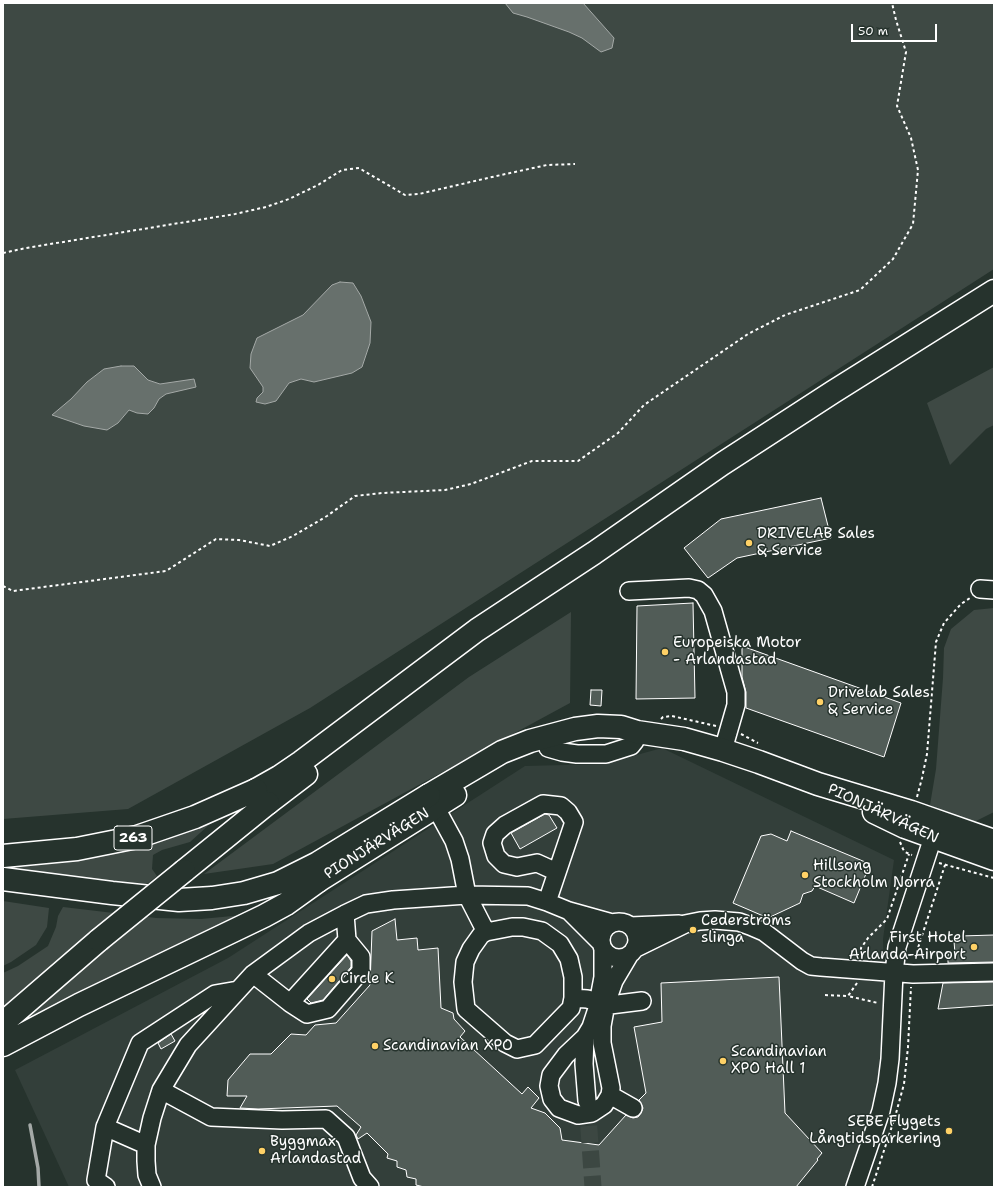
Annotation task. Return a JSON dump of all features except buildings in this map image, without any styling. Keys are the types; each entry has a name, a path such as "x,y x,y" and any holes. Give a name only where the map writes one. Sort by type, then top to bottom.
{"main road":[{"name":"263","path":"3,1023 99,940 184,870 262,796 279,777 477,630 833,392 994,291"},
{"name":"PIONJÄRVÄGEN","path":"318,881 502,752 553,734 598,726 621,727 636,732 684,739 759,762 936,830 994,859"},
{"name":"PIONJÄRVÄGEN","path":"432,801 513,761 548,748 574,741 600,737 622,736 636,732"},
{"name":"263","path":"3,856 77,849 137,837 262,796"},
{"path":"3,879 179,900 212,898 244,893 278,883 307,869 432,801"},
{"name":"PIONJÄRVÄGEN","path":"936,830 994,841"},
{"path":"3,892 174,912 194,912 229,908 257,901 318,881"},
{"path":"3,1045 73,1008 264,916 286,904 318,881"}],"street":[{"path":"629,591 689,588 698,590 704,595 713,610 736,692 736,705 723,750"},
{"name":"PIONJÄRVÄGEN","path":"432,801 457,849 464,875 467,895 486,932"},
{"path":"547,902 574,822 561,806 543,804 505,825 494,834 492,844 496,856 504,864 517,867 538,863 557,872"},
{"path":"855,1187 881,1111 887,1083 890,1059 894,973 897,947 936,830"},
{"path":"146,1183 146,1145 160,1090 188,1045 253,974 309,933 366,904 393,900 467,895 528,896 569,911 612,923 624,923 630,926 634,930 636,936 636,943 632,952 602,1003 592,1027 585,1037 566,1055 551,1075 549,1086 552,1098 559,1108 578,1115 592,1113 604,1105 610,1095 611,1088 602,1043 602,1003 603,977 601,936 604,930 612,923"},
{"path":"569,911 602,946 608,955 615,958 623,958 685,924"},
{"path":"253,974 290,1003 307,1014 328,1009 361,971 361,957 346,940 345,914"},
{"path":"630,926 685,924 715,920 739,922 764,932 802,961 811,966 821,968 859,969 913,974 994,972"},
{"path":"512,927 523,927 542,932 560,944 569,960 573,977 573,998 571,1008 535,1045 517,1049 505,1043 466,1009 463,982 466,962 471,949 481,935 486,932 512,927"},
{"path":"290,1003 346,940"},
{"path":"106,1187 96,1180 105,1128 140,1043 214,994 238,990"},
{"path":"573,998 587,999 610,1005 642,1001"},
{"path":"585,1037 584,1064 587,1101 590,1063 602,1043"},
{"path":"160,1090 211,1117 282,1120 326,1119 346,1137 362,1178 370,1187"},
{"path":"610,1095 633,1108"},
{"path":"105,1128 146,1145"}],"path":[{"path":"3,586 13,591 166,571 216,539 239,540 270,546 293,536 327,516 355,496 445,490 471,484 532,461 578,461 618,433 644,405 748,334 785,315 860,290 893,259 913,224 918,170 911,138 897,106 906,52 892,3"},
{"path":"3,254 26,248 235,214 266,207 289,199 318,185 342,170 358,168 405,194 419,194 547,165 575,164"},
{"path":"987,590 961,604 944,623 936,642 927,754 922,778 908,820 900,837 900,844 909,854 994,878"},
{"path":"860,960 861,948 868,938 887,919 909,854"},
{"path":"872,1187 904,1084 913,974 918,948 944,865"},
{"path":"848,996 858,982"},
{"path":"825,995 848,996 880,1004"}],"shaded area":[{"path":"3,3 994,3 994,269 310,708 128,809 3,819"},
{"path":"505,3 583,3 614,38 612,48 601,52 582,38 569,32 513,13"},
{"path":"340,282 353,283 361,296 371,322 370,343 362,367 352,373 314,382 301,379 289,383 276,401 265,404 256,402 257,398 263,392 263,387 250,368 251,354 257,338 303,315 332,285"},
{"path":"121,366 134,366 148,380 160,384 194,379 196,387 166,394 159,399 154,408 148,414 137,413 129,410 118,423 107,430 84,426 52,415 71,399 87,382 104,369"},
{"path":"994,367 994,425 986,429 950,465 927,403"},
{"path":"994,608 994,812 968,825 930,805 936,769 944,648 951,629 974,610"},
{"path":"571,612 570,703 273,864 204,874 469,677"},
{"path":"662,748 894,860 883,939 884,989 878,1089 846,1187 69,1187 15,1070 228,958 525,766 604,764"},
{"path":"221,814 190,842 162,850 153,855 152,869 157,876 138,891 3,872 3,864"},
{"path":"3,901 49,908 47,927 36,945 3,966"},
{"path":"63,907 156,918 201,919 243,915 12,1029 84,939 3,1007 3,973 18,966 48,946 56,927 58,916"}],"waterway":[{"path":"30,1125 38,1168 39,1187"}],"tunnel":[{"path":"587,1101 593,1187"}],"place":[{"name":"DRIVELAB Sales & Service","path":"749,543"},
{"name":"Europeiska Motor - Arlandastad","path":"665,652"},
{"name":"Drivelab Sales & Service","path":"820,702"},
{"name":"Hillsong Stockholm Norra","path":"805,875"},
{"name":"Cederströms slinga","path":"693,930"},
{"name":"First Hotel Arlanda-Airport","path":"974,947"},
{"name":"Circle K","path":"332,979"},
{"name":"Scandinavian XPO","path":"375,1046"},
{"name":"Scandinavian XPO Hall 1","path":"723,1061"},
{"name":"SEBE Flygets Långtidsparkering","path":"949,1131"},
{"name":"Byggmax Arlandastad","path":"262,1151"}]}
